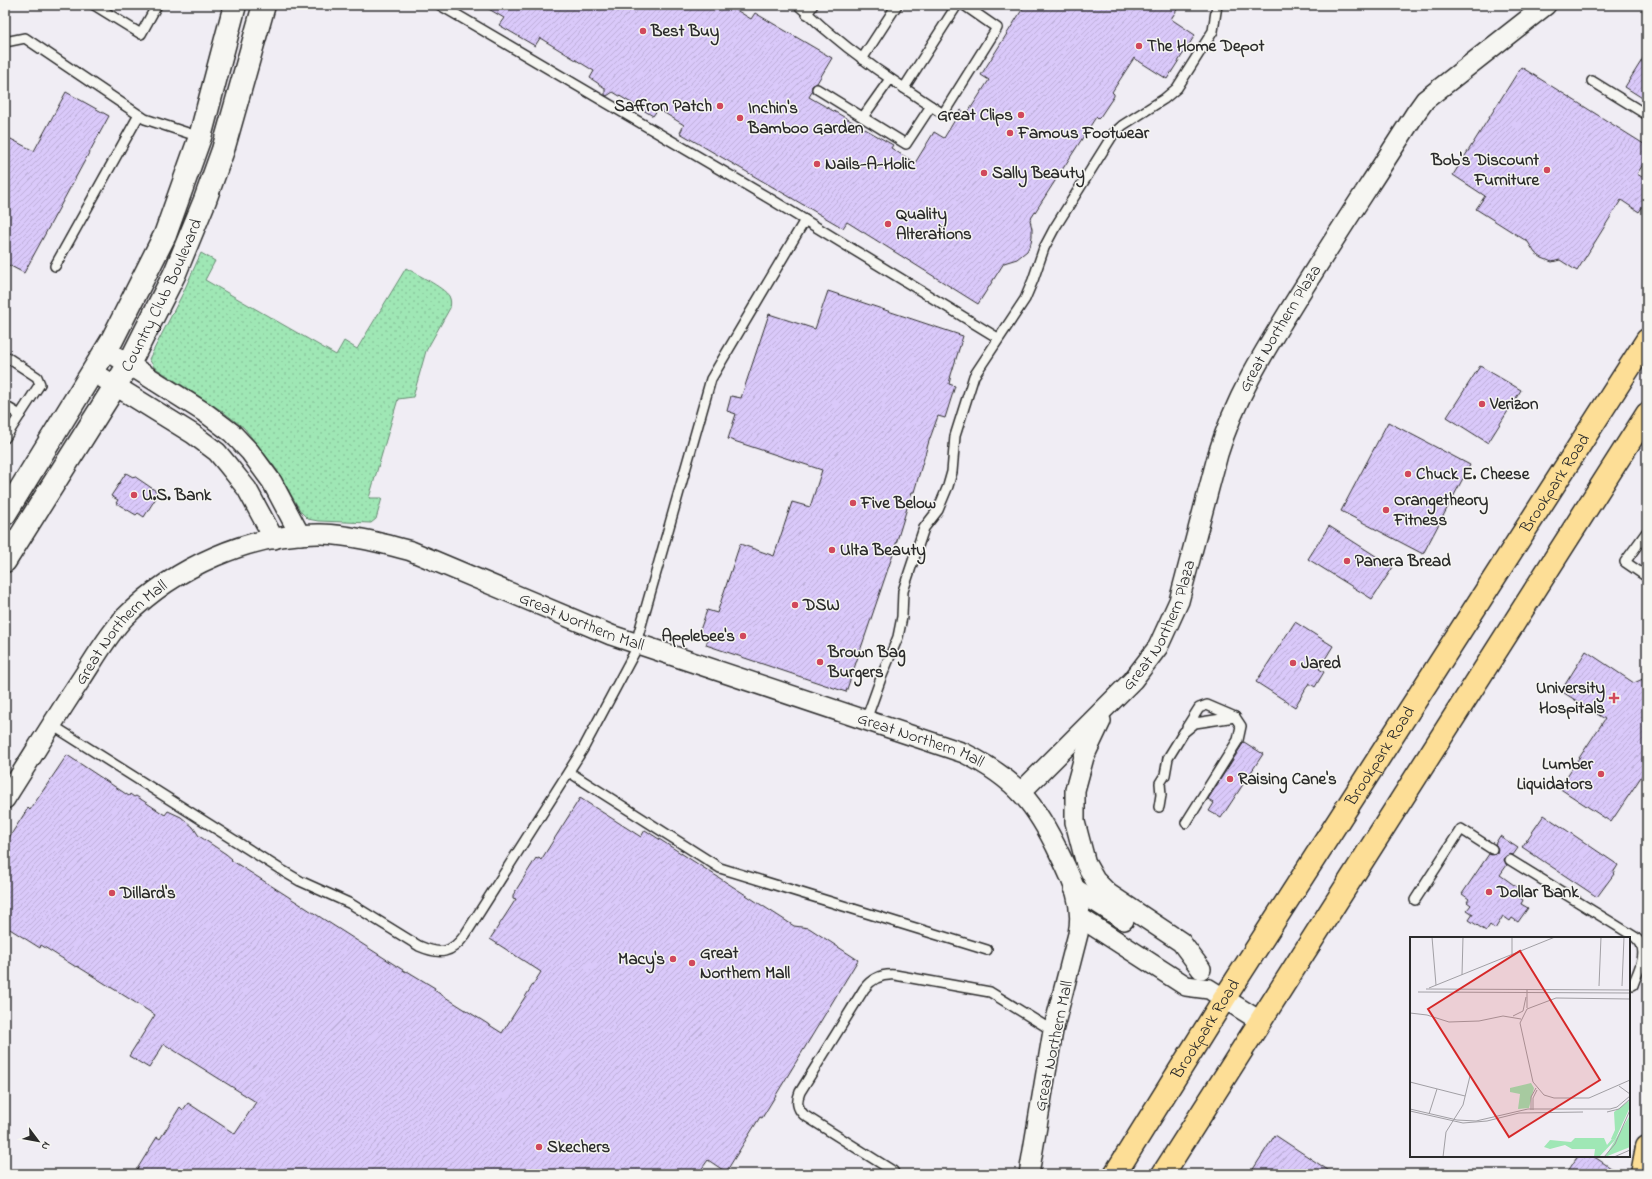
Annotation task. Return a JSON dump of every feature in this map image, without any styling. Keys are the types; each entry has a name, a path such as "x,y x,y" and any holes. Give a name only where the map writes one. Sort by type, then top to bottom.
{"main road":[{"name":"Brookpark Road","path":"1115,1174 1217,994 1647,340"},
{"path":"1163,1174 1647,414"},
{"path":"1642,1174 1647,1147"}],"street":[{"name":"Country Club Boulevard","path":"5,514 106,350 165,234 200,137 235,5"},
{"name":"Country Club Boulevard","path":"5,561 130,364 175,273 205,200 223,150 264,5"},
{"name":"Great Northern Plaza","path":"1021,792 1107,708 1140,672 1164,636 1179,601 1218,454 1229,420 1252,372 1316,268 1425,100 1546,5"},
{"path":"106,350 207,414 224,426 237,438 272,482 300,535"},
{"path":"93,372 200,439 217,452 247,489 274,539"},
{"name":"Great Northern Mall","path":"5,799 10,779 52,725 111,635 126,617 146,599 181,574 206,561 239,548 274,539 300,535 322,534 352,537 410,551 599,631 964,753 995,771 1021,792 1037,812 1047,827 1068,870 1079,906 1081,918 1076,945 1053,1032 1029,1174"},
{"name":"Great Northern Plaza","path":"1107,708 1088,748 1078,775 1074,809 1076,829 1086,864 1091,875 1102,888 1117,900 1182,942 1201,969"},
{"path":"1074,888 1201,969 1217,994"},
{"path":"1081,918 1186,986 1217,994 1260,1021"}],"lane":[{"path":"94,5 141,34 157,5"},
{"path":"440,5 805,220 998,338"},
{"path":"798,5 862,59 942,114 997,28 964,5"},
{"path":"807,14 813,5"},
{"path":"862,59 897,5"},
{"path":"904,88 958,5"},
{"path":"866,720 880,678 898,638 904,591 924,528 938,510 948,486 952,472 956,436 973,381 979,368 1024,299 1033,280 1044,248 1054,229 1114,133 1123,125 1169,96 1178,88 1213,31 1217,5"},
{"path":"5,42 25,38 145,119 200,137"},
{"path":"863,117 890,79"},
{"path":"1592,81 1647,115"},
{"path":"817,89 906,144 931,106"},
{"path":"55,266 139,115"},
{"path":"52,725 300,881 351,904 419,946 437,951 448,950 454,947 465,935 583,749 637,644 711,379 805,220"},
{"path":"5,356 37,376 40,384 5,438"},
{"path":"5,406 20,415"},
{"path":"1646,533 1625,562 1647,577"},
{"path":"1159,807 1161,794 1160,783 1165,775 1168,758 1199,708 1207,705 1235,717 1241,726 1238,740 1186,823"},
{"path":"1184,732 1195,723 1235,717"},
{"path":"569,772 720,868 987,950"},
{"path":"1415,900 1461,829 1492,849"},
{"path":"1510,860 1635,937 1641,944 1643,954 1633,985"},
{"path":"895,1174 893,1171 804,1115 798,1107 797,1102 800,1092 864,989 871,981 882,975 895,975 990,992 1053,1032"}],"green space":[{"path":"201,253 215,261 205,280 336,355 344,341 357,349 406,268 446,292 449,296 451,302 450,308 426,351 413,397 398,399 369,498 382,498 376,519 371,523 318,521 308,519 301,512 277,470 244,428 222,411 154,367 149,359 182,295"}],"building":[{"path":"482,5 728,5 751,19 755,13 832,58 817,83 812,86 812,92 809,97 893,145 891,148 915,163 934,132 944,138 961,110 967,114 989,80 981,75 1025,5 1180,5 1171,19 1195,35 1167,79 1134,58 1112,92 1114,96 1100,117 1098,119 1096,117 1030,220 1032,236 1031,243 1027,251 1017,259 1004,263 978,304 847,222 843,228 680,133 684,125 658,109 653,116 613,92 607,96 605,95 605,88 590,78 594,71 540,38 535,46 499,25 504,18"},
{"path":"1647,52 1647,101 1625,87"},
{"path":"1521,67 1647,146 1647,158 1637,174 1647,180 1647,200 1639,212 1621,200 1577,271 1560,260 1552,262 1542,258 1535,253 1528,242 1476,209 1485,196 1453,175"},
{"path":"66,92 109,116 24,273 5,263 5,136 34,151"},
{"path":"828,291 963,336 949,384 955,386 945,418 938,416 914,492 912,492 890,563 846,692 706,645 708,639 698,636 707,610 717,613 740,544 774,556 792,502 810,507 822,470 728,439 736,414 727,411 731,396 741,398 769,314 815,329"},
{"path":"1480,366 1521,390 1488,443 1447,417"},
{"path":"1388,422 1470,465 1423,554 1341,511"},
{"path":"126,473 133,477 134,476 159,493 144,517 138,513 136,515 116,503 118,500 111,496"},
{"path":"1329,526 1393,567 1372,599 1308,559"},
{"path":"1295,622 1333,646 1319,669 1324,672 1315,687 1309,683 1295,707 1256,682"},
{"path":"1586,651 1634,683 1647,677 1647,768 1611,822 1559,788 1605,719 1561,691"},
{"path":"1244,742 1263,754 1221,818 1209,811 1214,803 1208,799"},
{"name":"Great Northern Mall","path":"67,755 129,796 130,794 134,797 136,796 165,815 168,811 181,817 193,827 199,836 226,854 232,859 231,860 406,972 407,971 435,988 434,990 502,1033 541,972 490,939 516,899 513,898 513,895 536,858 541,860 580,798 641,837 645,830 794,926 809,928 858,960 762,1118 760,1117 726,1172 708,1160 698,1174 134,1174 157,1137 160,1139 180,1107 183,1110 188,1103 235,1134 256,1102 164,1044 149,1068 129,1056 155,1015 77,966 76,967 41,945 40,948 5,926 5,844 28,808 30,810"},
{"path":"1544,815 1618,865 1613,873 1614,874 1597,897 1522,847"},
{"path":"1500,836 1518,848 1513,855 1510,854 1505,857 1504,860 1507,865 1500,875 1521,890 1517,896 1523,900 1521,904 1528,908 1518,922 1512,918 1510,921 1503,916 1495,929 1490,925 1486,931 1469,920 1473,914 1467,910 1471,905 1467,902 1469,899 1462,894 1489,854 1492,855 1497,853 1498,849 1495,844"},
{"path":"1275,1135 1334,1174 1250,1174"},
{"path":"1577,1157 1594,1157 1620,1174 1566,1174"}],"place":[{"name":"Best Buy","path":"643,31"},
{"name":"The Home Depot","path":"1139,46"},
{"name":"Saffron Patch","path":"720,106"},
{"name":"Great Clips","path":"1021,115"},
{"name":"Inchin's Bamboo Garden","path":"740,118"},
{"name":"Famous Footwear","path":"1010,133"},
{"name":"Nails-A-Holic","path":"817,164"},
{"name":"Bob's Discount Furniture","path":"1547,170"},
{"name":"Sally Beauty","path":"984,173"},
{"name":"Quality Alterations","path":"888,224"},
{"name":"Verizon","path":"1482,404"},
{"name":"Chuck E. Cheese","path":"1408,474"},
{"name":"U.S. Bank","path":"134,495"},
{"name":"Five Below","path":"853,503"},
{"name":"Orangetheory Fitness","path":"1386,510"},
{"name":"Ulta Beauty","path":"832,550"},
{"name":"Panera Bread","path":"1347,561"},
{"name":"DSW","path":"795,605"},
{"name":"Applebee's","path":"743,636"},
{"name":"Brown Bag Burgers","path":"820,662"},
{"name":"Jared","path":"1293,663"},
{"name":"University Hospitals","path":"1614,698"},
{"name":"Lumber Liquidators","path":"1601,774"},
{"name":"Raising Cane's","path":"1230,779"},
{"name":"Dollar Bank","path":"1489,892"},
{"name":"Dillard's","path":"112,893"},
{"name":"Macy's","path":"673,959"},
{"name":"Great Northern Mall","path":"692,963"},
{"name":"Skechers","path":"539,1147"}]}
